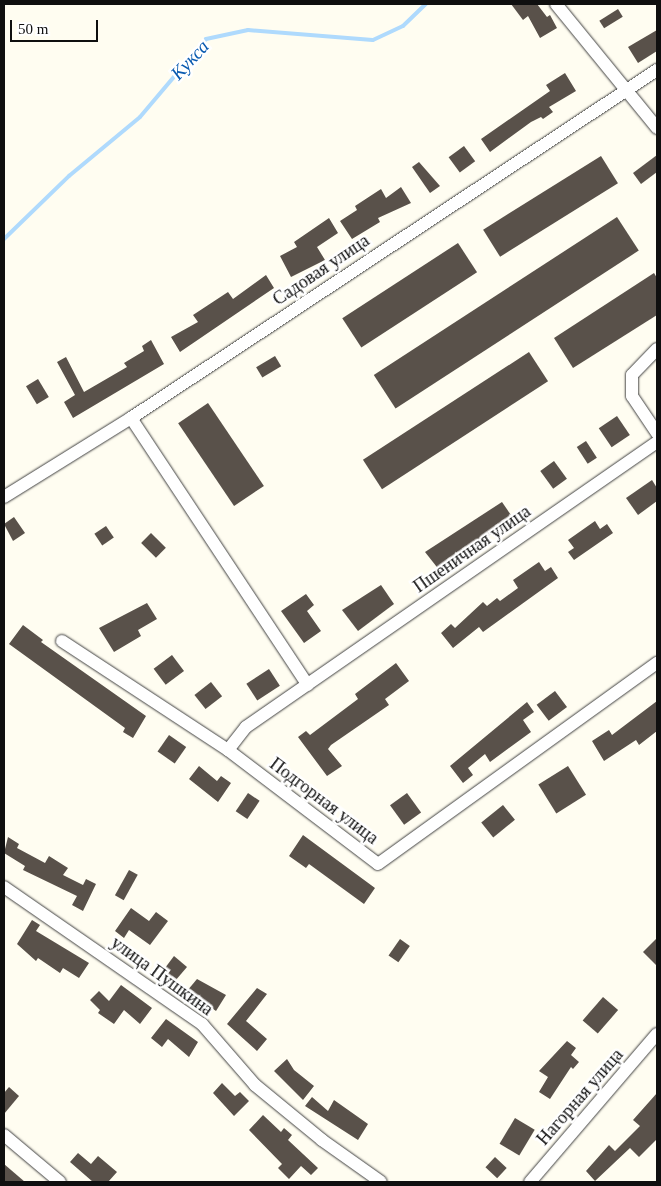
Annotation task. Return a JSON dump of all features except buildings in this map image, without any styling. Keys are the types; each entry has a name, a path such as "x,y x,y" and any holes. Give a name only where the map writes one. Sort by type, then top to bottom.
{"street":[{"path":"556,4 657,128"},
{"name":"Садовая улица","path":"4,497 131,418 657,70"},
{"path":"657,349 632,375 632,396 657,433"},
{"path":"131,418 308,685"},
{"name":"Пшеничная улица","path":"228,750 246,727 657,442"},
{"name":"Подгорная улица","path":"62,641 228,750 378,864 657,663"},
{"name":"улица Пушкина","path":"4,887 202,1024 255,1085 322,1140 381,1182"},
{"name":"Нагорная улица","path":"530,1182 656,1039"},
{"path":"4,1134 60,1182"}],"waterway":[{"name":"Кукса","path":"4,239 69,176 140,117 206,39 248,30 373,40 403,26 426,4"}]}
